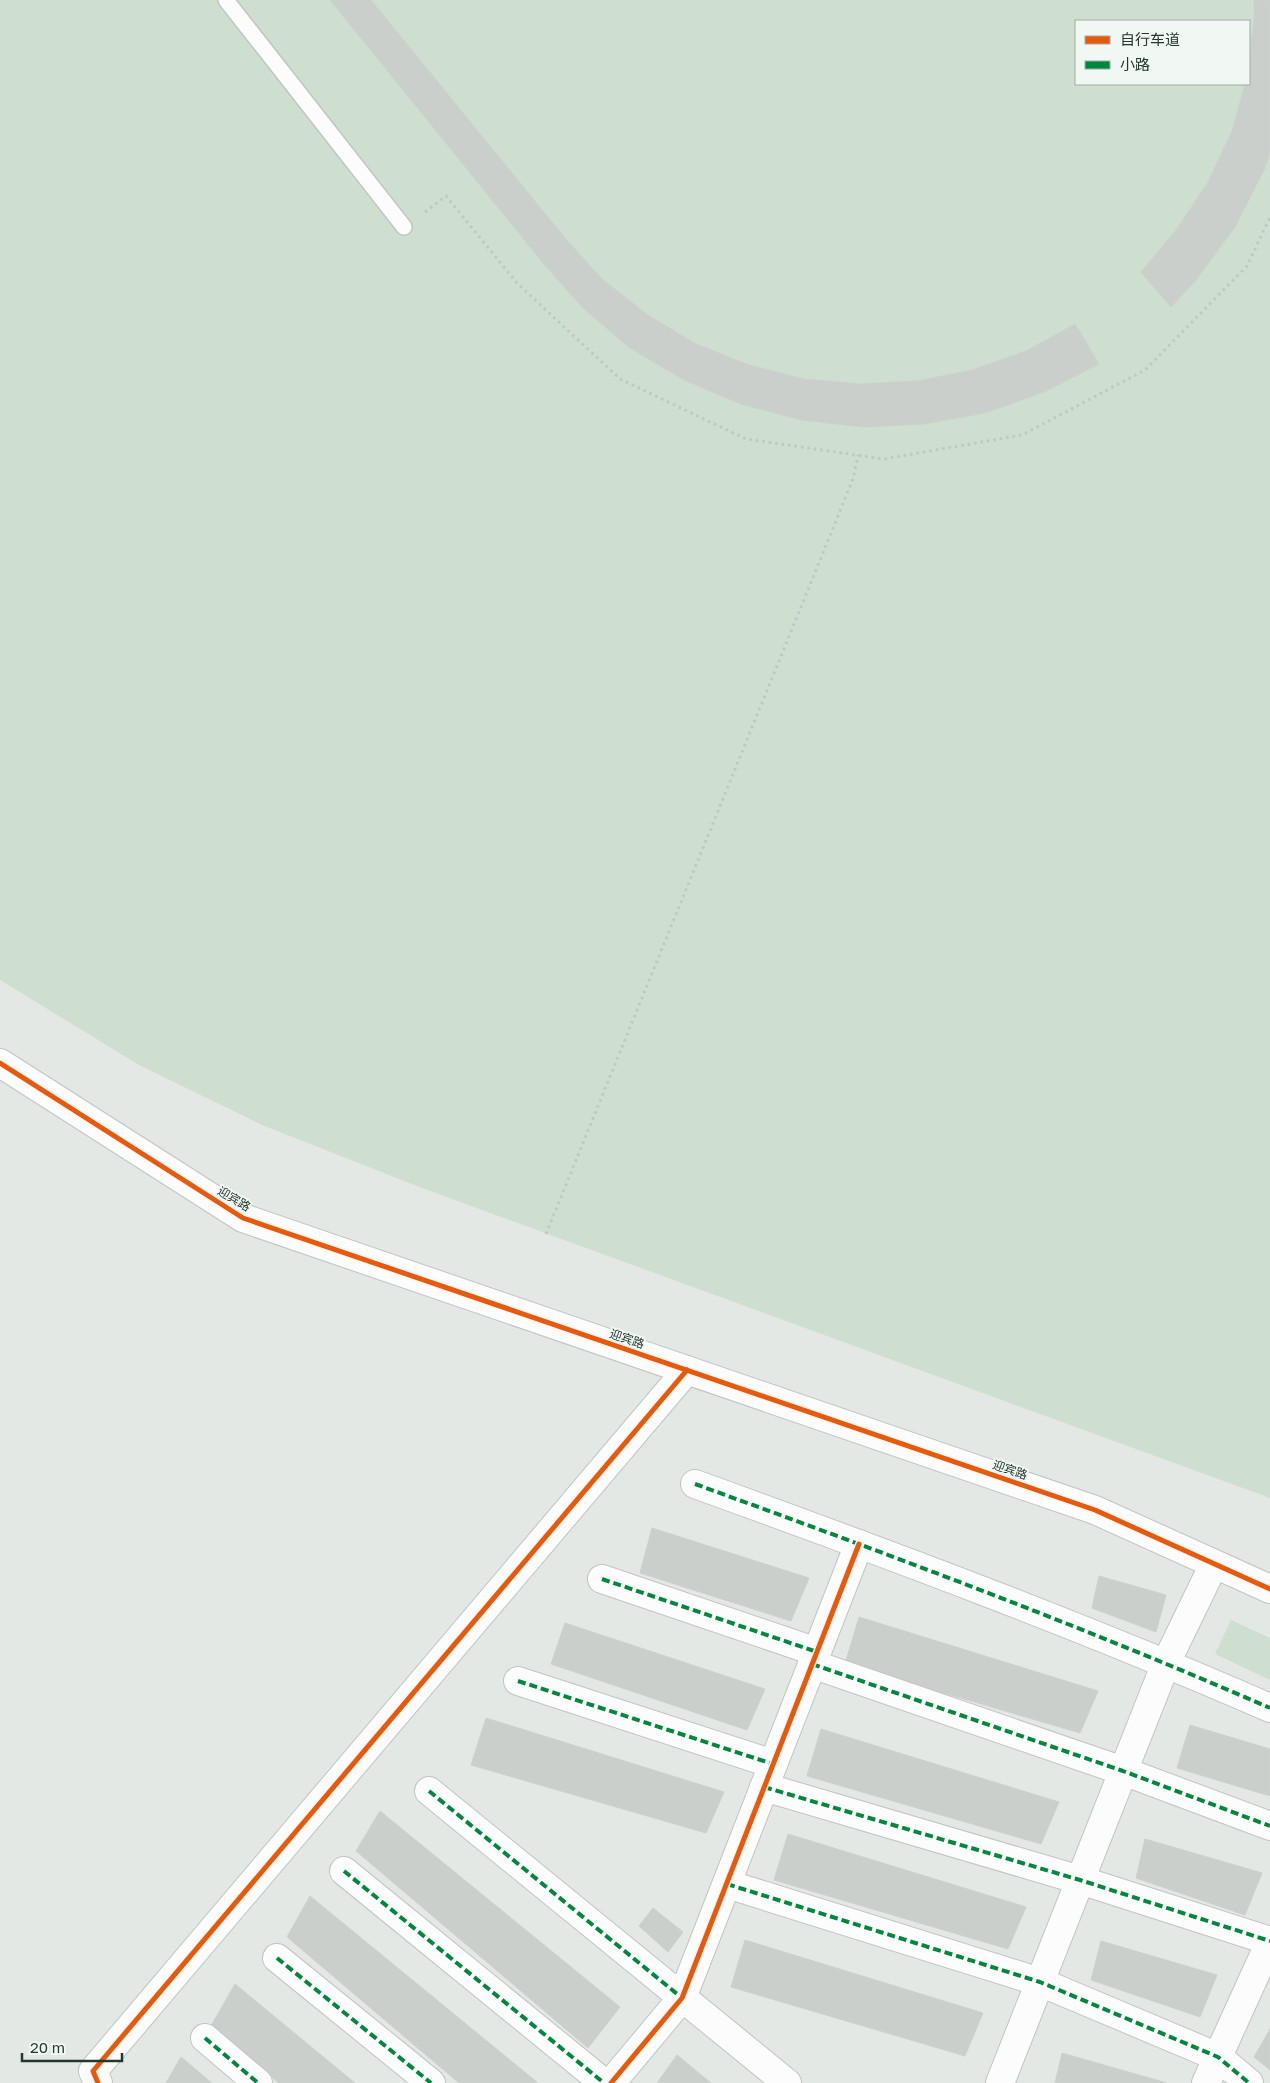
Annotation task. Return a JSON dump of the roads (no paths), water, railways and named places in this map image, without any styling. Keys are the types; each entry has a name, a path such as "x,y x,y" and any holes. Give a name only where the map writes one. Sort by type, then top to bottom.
{"street":[{"name":"迎宾路","path":"0,1063 243,1218 1095,1510 1270,1589"},
{"path":"98,2083 93,2071 687,1370"},
{"path":"695,1484 859,1544 1166,1663 1270,1708"},
{"path":"610,2083 682,1998 859,1544"},
{"path":"1000,2083 1166,1663 1214,1564"},
{"path":"602,1579 1270,1826"},
{"path":"518,1681 769,1776 1270,1942 1206,2083"},
{"path":"429,1791 787,2083"},
{"path":"344,1871 604,2083"},
{"path":"727,1884 1040,1982 1218,2057 1249,2083"},
{"path":"277,1958 431,2083"},
{"path":"205,2038 258,2083"}],"lane":[{"path":"226,0 404,227"}]}
